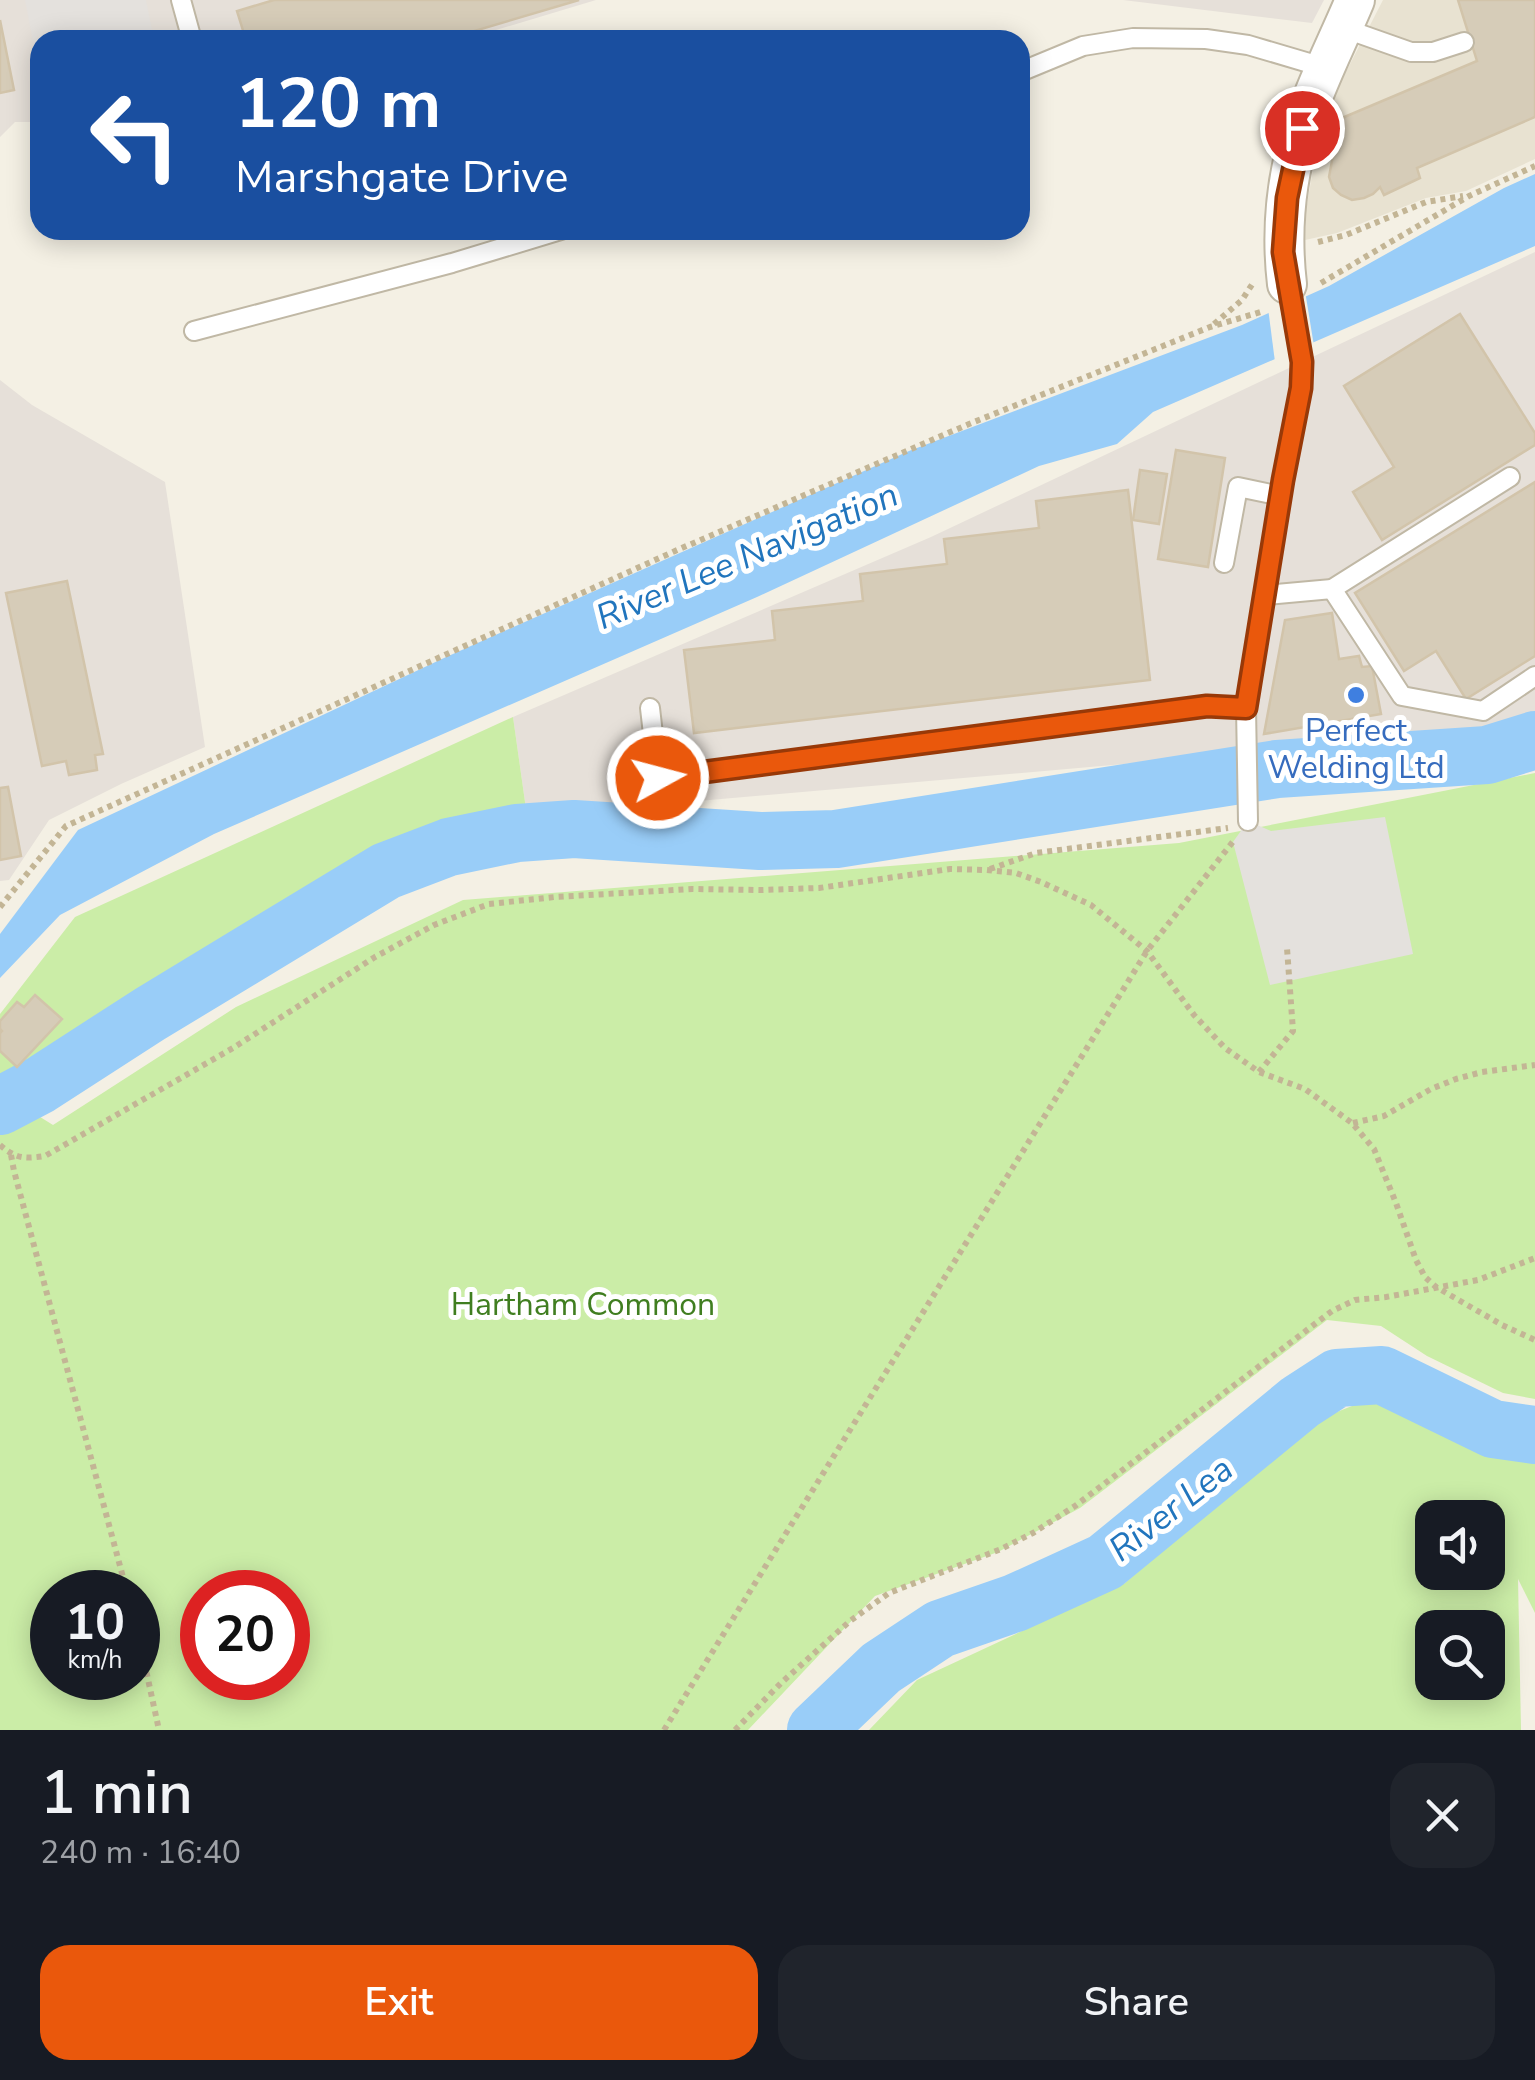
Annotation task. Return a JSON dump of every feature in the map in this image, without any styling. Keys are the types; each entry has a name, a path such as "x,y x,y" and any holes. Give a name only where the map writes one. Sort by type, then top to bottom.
{"street":[{"path":"1287,283 1287,198 1302,128 1345,9"}],"lane":[{"path":"181,0 189,30"},
{"path":"1345,9 1411,52 1433,52 1464,42"},
{"path":"1030,68 1083,46 1133,38 1206,38 1326,68"},
{"path":"194,331 528,240"},
{"path":"1248,821 1246,708 1301,388 1302,362 1287,283"},
{"path":"1266,595 1332,589 1510,477"},
{"path":"1224,563 1238,487 1281,496"},
{"path":"1332,589 1402,696 1483,711 1535,676"},
{"path":"650,708 658,778 1207,706 1246,708"}],"path":[{"path":"0,908 66,826 639,568 952,432 1192,335 1287,283 1535,166"},
{"path":"1287,283 1346,235 1426,202 1469,196"},
{"path":"986,870 1036,853 1220,830 1248,821"},
{"path":"664,1730 1146,951 1248,821"},
{"path":"0,1146 12,1156 45,1156 233,1048 375,957 434,925 490,904 692,890 819,888 950,870 1016,873 1090,905 1146,951 1194,1015 1225,1048 1259,1072 1305,1089 1352,1124 1374,1149 1425,1277 1502,1325 1535,1340"},
{"path":"1259,1072 1293,1031 1287,948"},
{"path":"1352,1124 1384,1116 1456,1078 1535,1065"},
{"path":"12,1156 121,1570"},
{"path":"735,1730 850,1621 890,1594 1032,1534 1075,1506 1332,1311 1355,1300 1478,1280 1535,1258"},
{"path":"153,1700 159,1730"}],"shaded area":[{"path":"0,0 596,0 496,30 30,30 30,122 15,122 0,137"},
{"path":"25,0 146,0 152,30 31,30"},
{"path":"1123,0 1324,0 1312,23"},
{"path":"1383,0 1535,0 1535,159 1466,191 1426,198 1337,233 1305,240 1316,152 1334,95"},
{"path":"1535,252 1535,715 1514,730 527,816 513,717 931,537"},
{"path":"0,380 32,405 165,482 205,747 49,820 9,880 0,881"},
{"path":"1385,817 1413,954 1270,985 1233,842 1248,821 1271,831"}],"green space":[{"path":"513,717 527,816 462,823 370,860 247,932 49,1062 0,1089 0,1014 75,917"},
{"name":"Hartham Common","path":"1535,773 1535,1399 1503,1393 1427,1356 1381,1326 1327,1320 1080,1508 998,1552 875,1596 748,1730 0,1730 0,1092 53,1125 236,1007 463,900 1179,843"},
{"path":"1385,1393 1453,1428 1535,1450 1535,1613 1518,1579 1521,1730 869,1730 917,1680 1125,1583 1314,1421"}],"water":[{"name":"River Lee Navigation","path":"1535,174 1535,246 1153,412 1117,444 1039,466 757,597 214,834 60,915 0,978 0,934 78,830 444,658 909,451 1242,325 1329,286"}],"pier":[{"path":"1305,291 1314,346 1275,362 1268,308"}],"building":[{"path":"274,0 579,0 478,30 243,30 237,11"},
{"path":"1458,0 1535,0 1535,117 1417,168 1420,178 1384,195 1380,187 1364,198 1352,200 1341,195 1329,177 1337,134 1333,133 1335,121 1477,61"},
{"path":"0,20 14,90 0,93"},
{"path":"1460,314 1535,433 1535,445 1382,540 1353,492 1394,467 1344,386"},
{"path":"1176,450 1225,458 1208,567 1158,559"},
{"path":"1140,470 1167,474 1159,524 1133,520"},
{"path":"1535,482 1535,656 1466,699 1436,651 1404,671 1355,593"},
{"path":"1128,490 1150,680 694,733 684,650 775,640 772,611 863,601 860,574 947,564 944,539 1039,528 1036,501"},
{"path":"67,581 103,754 95,755 97,770 69,775 66,761 42,766 6,593"},
{"path":"1332,613 1339,659 1359,656 1362,667 1372,666 1381,714 1264,734 1285,620"},
{"path":"8,787 21,856 0,860 0,788"},
{"path":"35,995 62,1019 17,1067 0,1051 0,1021 17,1002 24,1007"}],"waterway":[{"path":"0,1106 386,871 449,847 517,833 574,829 760,841 836,839 1277,769 1487,755 1535,740"},
{"name":"River Lea","path":"816,1730 881,1668 940,1629 1015,1603 1105,1562 1300,1402 1337,1378 1382,1375 1493,1429 1535,1435"}],"place":[{"name":"Perfect Welding Ltd","path":"1356,695"}],"route":[{"path":"658,778 1207,706 1246,708 1301,388 1302,362 1283,252 1287,198 1302,128"}]}
